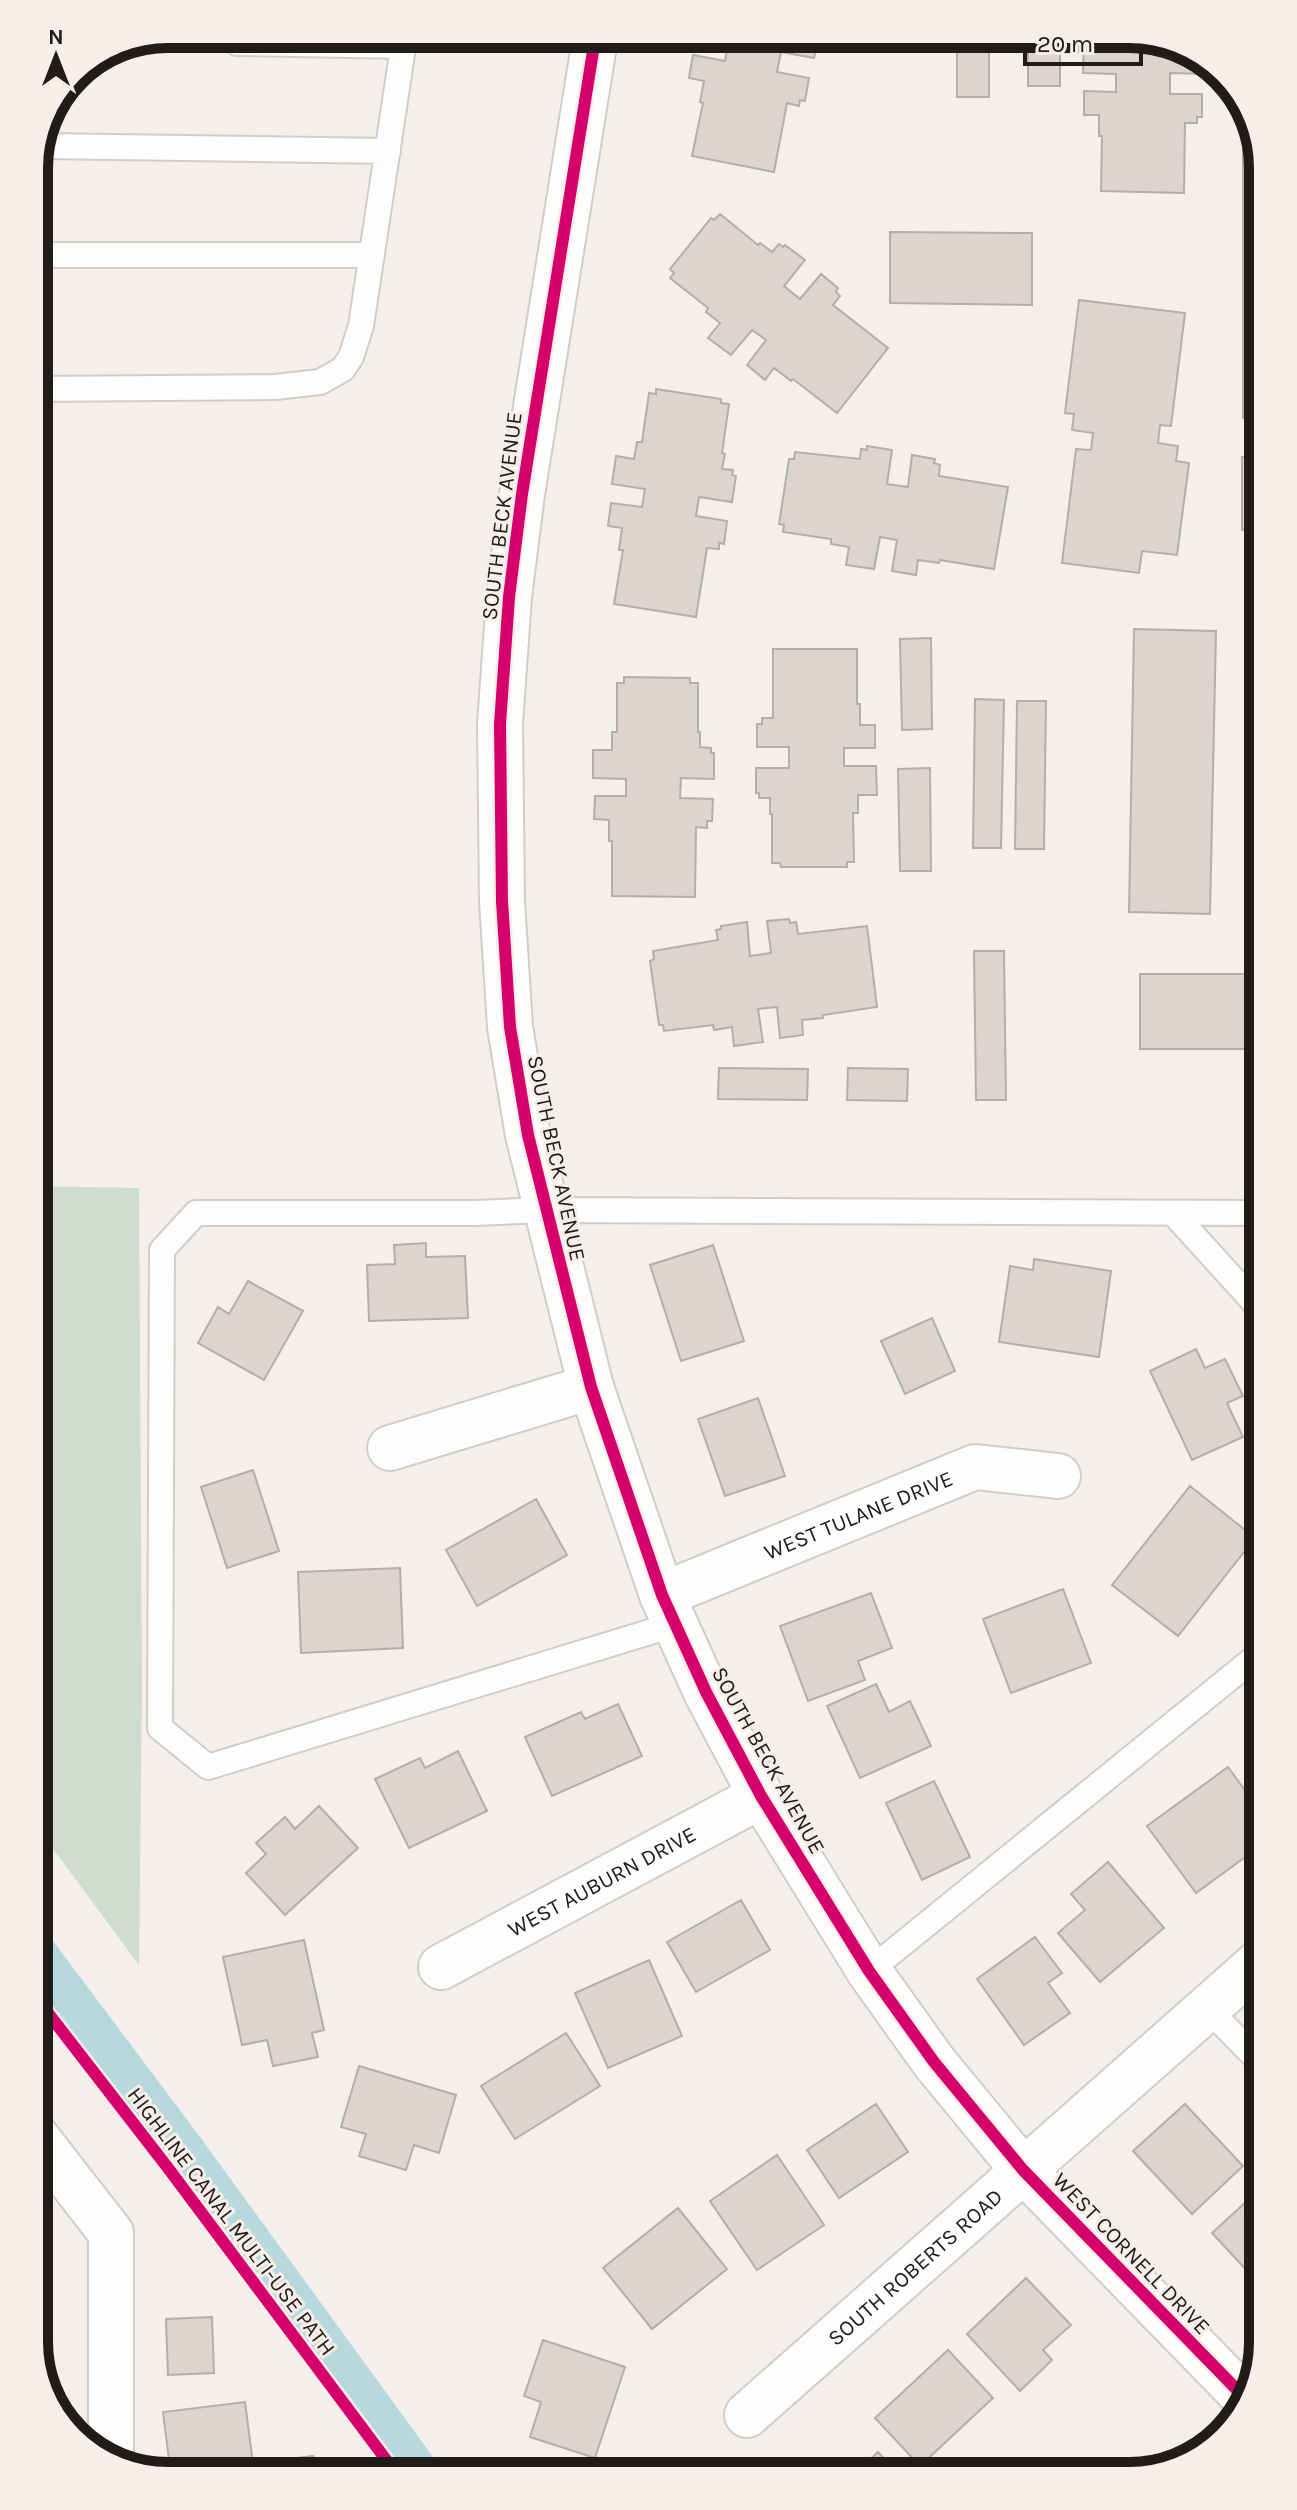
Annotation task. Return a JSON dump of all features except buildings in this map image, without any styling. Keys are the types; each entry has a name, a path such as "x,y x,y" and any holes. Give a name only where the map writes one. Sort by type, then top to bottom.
{"street":[{"name":"SOUTH BECK AVENUE","path":"594,48 522,494 509,597 500,724 502,901 510,1027 528,1135 591,1387 669,1609 706,1692 761,1796 869,1971 934,2062 1023,2170"},
{"path":"390,1448 591,1387"},
{"name":"WEST TULANE DRIVE","path":"669,1609 975,1467 1058,1476"},
{"name":"WEST AUBURN DRIVE","path":"441,1967 761,1796"},
{"name":"SOUTH ROBERTS ROAD","path":"747,2415 1249,1971"},
{"path":"48,2152 111,2233 111,2448"},
{"name":"WEST CORNELL DRIVE","path":"1023,2170 1239,2391"}],"lane":[{"path":"48,389 275,387 320,382 343,369 351,357 361,326 403,48"},
{"path":"50,146 388,151"},
{"path":"48,255 372,255"},
{"path":"669,1609 208,1767 160,1728 162,1250 196,1213 545,1210 1249,1214"},
{"path":"1174,1214 1249,1297"},
{"path":"869,1971 1249,1662"},
{"path":"1207,2008 1249,2051"}],"shaded area":[{"path":"48,1186 139,1188 142,1689 139,1965 48,1842"}],"waterway":[{"path":"48,1968 412,2462"}],"cycle path":[{"path":"594,48 522,494 509,597 500,724 502,901 510,1027 528,1135 591,1387 662,1595 706,1692 761,1796 869,1971 934,2062 1023,2170 1239,2391"},
{"name":"HIGHLINE CANAL MULTI-USE PATH","path":"48,2013 388,2462"}]}
